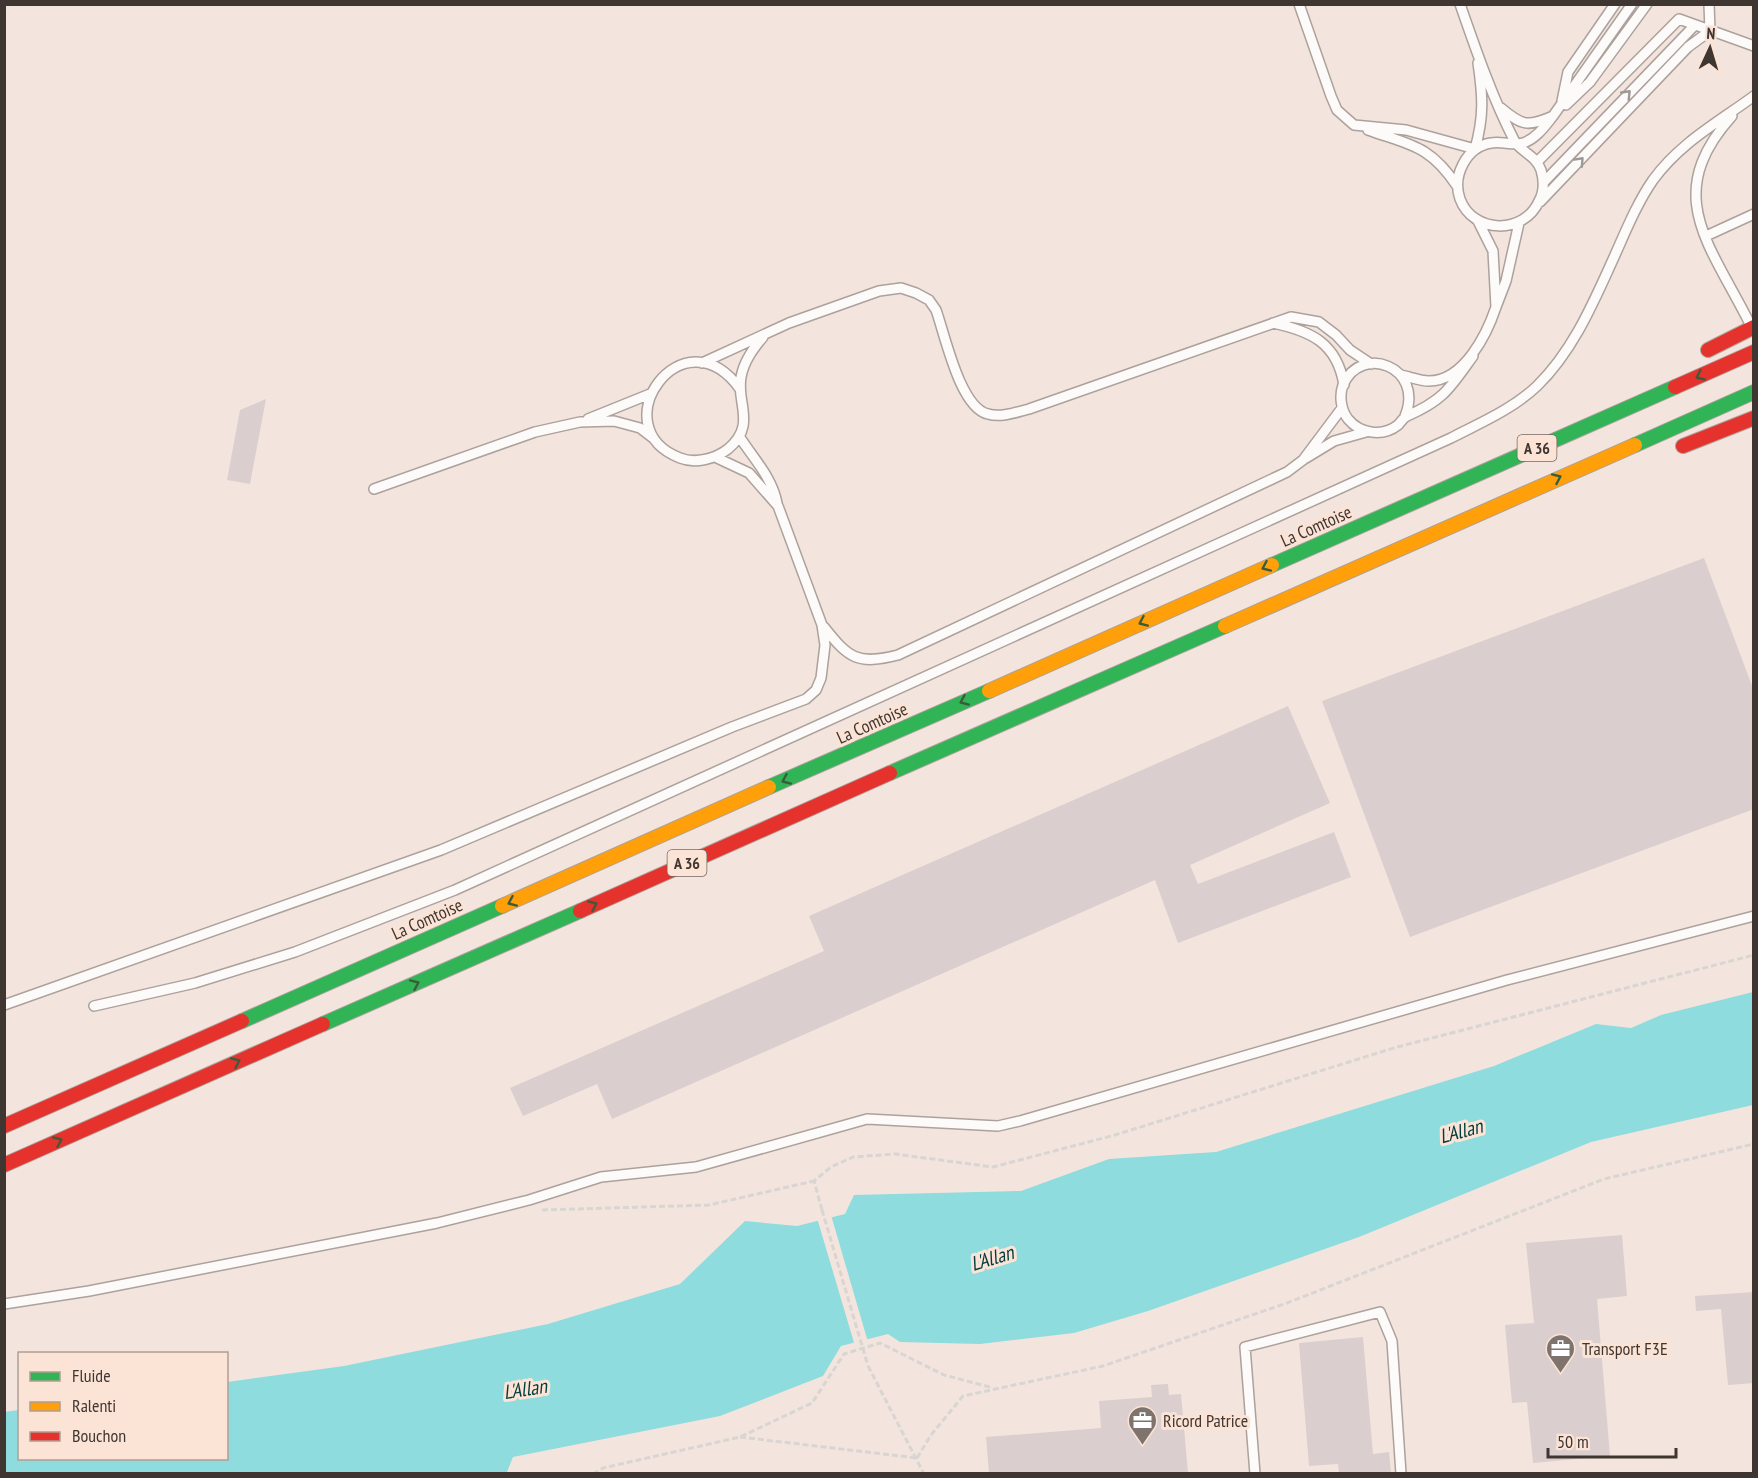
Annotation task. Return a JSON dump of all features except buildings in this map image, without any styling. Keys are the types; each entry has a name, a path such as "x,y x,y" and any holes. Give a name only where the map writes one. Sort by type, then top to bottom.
{"highway":[{"path":"1691,359 1753,328"},
{"name":"La Comtoise","path":"4,1126 1754,352"},
{"name":"A 36","path":"4,1164 1754,392"},
{"path":"1320,544 1619,396"},
{"path":"1665,452 1754,418"},
{"path":"1407,544 1589,481"}],"lane":[{"path":"1299,4 1337,110 1354,125 1412,143 1424,150 1448,172 1458,186 1464,205 1478,220 1494,250 1496,307"},
{"path":"1460,4 1476,49 1516,144"},
{"path":"1556,113 1568,72 1615,4"},
{"path":"1516,144 1526,142 1542,130 1632,4"},
{"path":"1500,107 1516,121 1526,124 1534,124 1556,113 1590,82 1647,4"},
{"path":"1709,4 1710,31"},
{"path":"1537,162 1679,19 1754,46"},
{"path":"1543,183 1695,25"},
{"path":"1478,220 1491,226 1519,223 1688,47 1710,31"},
{"path":"1475,149 1483,119 1483,96 1476,49"},
{"path":"94,1006 195,983 296,952 455,890 1441,443 1505,410 1536,387 1554,366 1588,314 1631,220 1652,182 1690,139 1754,96"},
{"path":"1742,105 1714,136 1702,157 1695,180 1694,204 1706,236 1753,328"},
{"path":"1354,125 1406,130 1475,149"},
{"path":"1458,186 1459,172 1475,149 1488,143 1502,141 1516,144 1537,162 1543,183 1539,203"},
{"path":"1706,236 1754,214"},
{"path":"822,625 851,655 872,662 898,655 1257,487 1334,441 1366,432 1388,430 1405,416 1419,413 1439,401 1473,356 1490,326 1506,281 1519,223"},
{"path":"702,363 766,333 879,291 901,288 929,300 936,310 967,397 988,414 1002,415 1029,409 1291,317 1319,322 1350,350 1371,364 1393,368 1401,375 1410,395 1405,416"},
{"path":"1270,323 1295,328 1317,338 1340,366 1344,385 1342,408 1304,460"},
{"path":"580,422 614,421 640,428 668,452 683,459 699,460 715,457 739,436 744,421 745,405 740,389 741,375 748,357 766,333"},
{"path":"1401,375 1431,381 1448,374 1473,356"},
{"path":"656,441 648,418 650,394 658,380 670,369 686,363 702,363 724,372 740,389"},
{"path":"1344,385 1359,367 1371,364"},
{"path":"374,489 535,432 580,422 650,394"},
{"path":"1342,408 1347,418 1366,432"},
{"path":"4,1005 441,850 732,727 806,699 816,690 821,678 825,645 822,625 778,506 775,491 739,436"},
{"path":"715,457 749,473 778,506"},
{"path":"4,1304 88,1291 437,1223 529,1200 601,1178 696,1167 867,1119 998,1125 1507,980 1754,916"},
{"path":"1255,1473 1245,1347 1380,1312 1392,1341 1401,1473"}],"path":[{"path":"529,1200 544,1211 709,1205 814,1181 831,1167 853,1156 895,1154 993,1167 1115,1135 1397,1047 1754,955"},
{"path":"917,1458 931,1436 963,1396 991,1388 1103,1366 1287,1303 1604,1179 1754,1144"},
{"path":"814,1181 868,1366 924,1473"},
{"path":"593,1473 603,1468 740,1437 812,1403 844,1354 880,1343 944,1375 991,1388"},
{"path":"740,1437 917,1458"}],"water":[{"name":"L'Allan","path":"1753,992 1753,1105 1591,1142 1359,1237 1148,1311 1074,1333 980,1344 900,1342 888,1334 841,1346 823,1376 720,1416 513,1457 507,1472 5,1473 4,1412 18,1410 18,1460 228,1460 228,1382 344,1366 548,1324 680,1284 745,1221 797,1226 845,1214 854,1195 1021,1191 1109,1159 1216,1152 1494,1066 1596,1024 1631,1028 1661,1015"}],"pier":[{"path":"831,1215 868,1342 855,1346 817,1218"}],"traffic: fast":[{"path":"1272,565 1675,387"},
{"path":"1635,445 1754,392"},
{"path":"890,773 1225,626"},
{"path":"769,787 989,691"},
{"path":"242,1021 502,906"},
{"path":"323,1024 580,911"}],"traffic: slow":[{"path":"1225,626 1635,445"},
{"path":"989,691 1272,565"},
{"path":"502,906 769,787"}],"traffic: jam":[{"path":"1708,350 1754,327"},
{"path":"1675,387 1754,352"},
{"path":"1683,446 1754,418"},
{"path":"580,911 890,773"},
{"path":"4,1126 242,1021"},
{"path":"4,1165 323,1024"}],"place":[{"name":"Transport F3E","path":"1561,1374"},
{"name":"Ricord Patrice","path":"1142,1446"}]}
